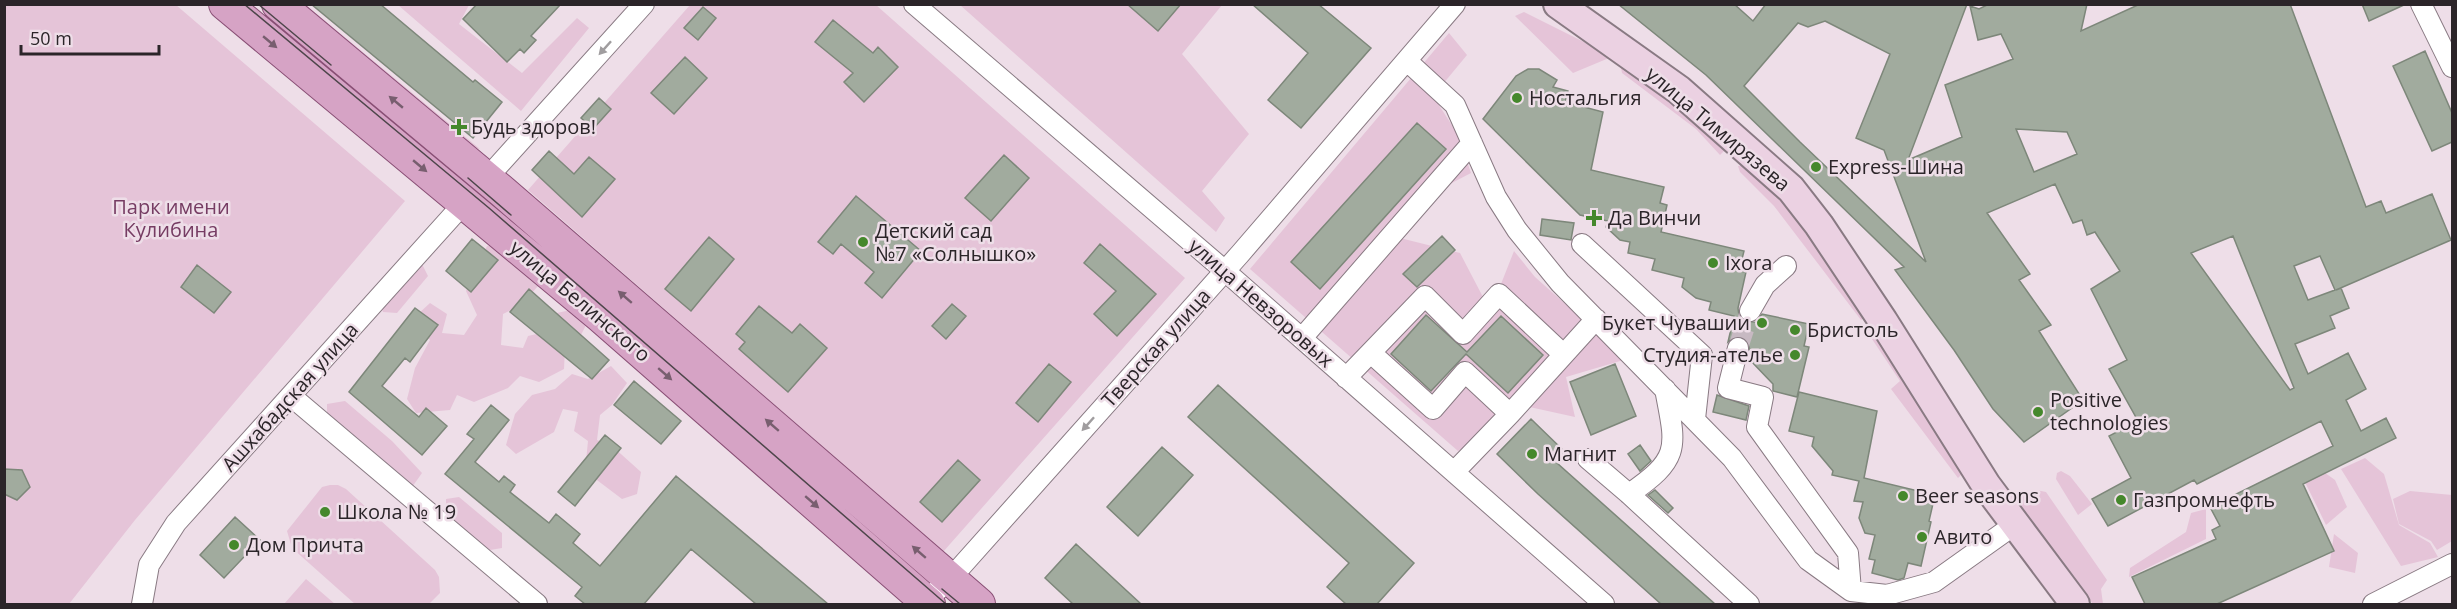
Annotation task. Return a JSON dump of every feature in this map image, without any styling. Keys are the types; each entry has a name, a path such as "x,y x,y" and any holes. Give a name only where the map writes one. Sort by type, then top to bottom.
{"main road":[{"name":"улица Белинского","path":"225,4 600,316 925,604"},
{"name":"улица Белинского","path":"278,4 487,178 979,604"}],"street":[{"path":"487,178 644,4"},
{"name":"улица Невзоровых","path":"914,4 1226,271 1604,604"},
{"name":"Тверская улица","path":"925,604 1226,271 1455,4"},
{"name":"улица Тимирязева","path":"1558,4 1679,90 1791,189 1819,225 1877,312 1986,485 2075,604"},
{"path":"2421,4 2452,67"},
{"path":"1407,61 1455,105 1496,197 1517,230 1560,283 1732,458 1808,560 1851,591 1887,595 1934,582 2014,525"},
{"path":"1302,339 1472,143"},
{"name":"Ашхабадская улица","path":"142,604 149,565 176,523 464,203"},
{"path":"1582,244 1702,355 1695,419"},
{"path":"1750,311 1765,285 1786,266"},
{"path":"1346,378 1425,296 1463,334 1499,294 1563,354"},
{"path":"1454,472 1596,319"},
{"path":"1738,348 1728,388 1763,397 1757,427 1848,553 1851,591"},
{"path":"1371,353 1433,409 1465,372 1510,414"},
{"path":"1629,494 1654,477 1667,462 1674,436 1665,389"},
{"path":"291,396 537,604"},
{"path":"1588,459 1749,604"},
{"path":"2373,604 2452,564"}],"green space":[{"name":"Парк имени Кулибина","path":"4,5 176,5 405,201 135,520 69,604 5,604"},
{"path":"294,5 306,5 480,149 464,146"},
{"path":"398,5 469,5 459,24 522,73 577,18 589,28 521,111"},
{"path":"690,5 876,5 1185,278 943,552 528,190"},
{"path":"960,5 1222,5 1182,54 1249,134 1202,191 1225,218 1216,232"},
{"path":"1524,12 1606,53 1609,58 1573,73 1515,16"},
{"path":"1449,33 1467,55 1433,96 1457,133 1471,173 1446,186 1400,238 1460,253 1484,299 1501,284 1514,251 1535,277 1627,359 1566,377 1575,417 1525,406 1458,451 1250,269"},
{"path":"1627,66 1694,119 1726,149 1720,155 1696,129 1622,73 1621,68"},
{"path":"1746,165 1787,205 1825,251 1866,316 1861,320 1774,206 1740,172 1738,166"},
{"path":"500,243 539,285 521,305 503,314 501,345 523,348 528,336 545,332 548,315 575,309 587,323 579,339 565,348 564,369 539,382 520,376 508,388 474,402 457,395 450,410 416,413 407,399 415,368 430,340 421,331 417,315 430,303 447,314 442,333 464,335 477,315 466,291 487,246"},
{"path":"422,264 428,276 397,313 383,312 377,295"},
{"path":"1873,333 1878,336 1961,475 1958,478 1891,389 1900,381 1870,336"},
{"path":"611,366 627,383 612,405 600,415 597,440 612,446 641,472 637,494 622,499 585,471 588,441 574,431 578,412 563,409 554,432 516,454 506,445 515,414 532,395 555,389 572,374 588,379"},
{"path":"345,401 392,441 422,473 410,490 327,422 327,404"},
{"path":"2365,458 2384,474 2399,525 2430,543 2438,557 2401,566 2341,469"},
{"path":"2321,470 2335,480 2347,507 2326,525 2303,478"},
{"path":"2061,471 2070,476 2092,504 2078,515 2056,479 2057,473"},
{"path":"338,485 346,489 435,570 439,577 440,593 429,604 355,604 292,548 287,531 322,487"},
{"path":"2036,490 2046,492 2107,580 2101,589 2103,604 2093,604 2012,502"},
{"path":"2410,491 2452,495 2452,541 2437,550 2431,541 2399,524 2393,499"},
{"path":"459,497 502,533 502,548 484,551 446,520 446,499"},
{"path":"2206,509 2206,539 2129,577 2130,568 2186,532 2191,513"},
{"path":"2334,534 2358,553 2355,573 2329,567"},
{"path":"306,579 335,604 284,604"}],"building":[{"path":"311,4 380,4 473,82 475,80 502,102 473,138"},
{"path":"477,4 561,4 531,36 536,40 524,53 520,49 507,62 463,19"},
{"path":"1127,4 1181,4 1158,31"},
{"path":"1252,4 1318,4 1371,48 1301,128 1268,100 1308,53"},
{"path":"1618,4 1734,4 1753,21 1766,4 1967,4 1908,160 1962,137 1945,85 2013,59 2001,34 1978,40 1970,6 1979,9 1989,4 2087,4 2081,31 2140,4 2290,4 2366,207 2381,201 2386,213 2432,194 2451,240 2336,290 2341,288 2349,308 2330,316 2335,328 2295,344 2308,374 2348,353 2366,389 2346,400 2361,431 2386,418 2396,438 2303,484 2334,551 2217,604 2145,604 2132,577 2216,539 2212,530 2220,526 2210,507 2333,446 2321,421 2197,484 2194,480 2108,526 2092,499 2131,478 2109,436 2138,421 2109,369 2127,360 2091,289 2120,271 2095,232 2087,235 2082,220 2073,223 2055,184 1987,213 2030,274 2019,280 2051,325 2039,331 2083,400 2024,442 1993,409 1954,350 1895,270 1904,267 1706,75","holes":["1825,21 1890,54 1856,138 1884,150 1926,262 1744,86 1798,23 1808,27","2016,129 2067,132 2077,154 2034,172","2233,236 2294,388 2290,390 2191,253","2320,256 2335,290 2308,300 2294,266"]},
{"path":"2362,4 2406,4 2369,21"},
{"path":"703,7 716,18 698,40 684,28"},
{"path":"833,20 873,53 878,47 898,67 864,102 844,82 853,73 815,42"},
{"path":"2425,51 2452,113 2452,142 2432,151 2393,66"},
{"path":"685,57 707,78 674,114 651,93"},
{"path":"1528,69 1539,69 1557,80 1553,87 1568,91 1565,102 1603,112 1591,170 1664,187 1660,203 1667,205 1661,232 1744,251 1739,271 1746,272 1738,308 1739,316 1744,321 1755,322 1762,314 1809,324 1804,346 1809,347 1797,397 1773,391 1773,384 1750,360 1752,351 1746,339 1735,336 1728,342 1734,316 1709,310 1711,302 1696,298 1682,287 1684,278 1652,270 1655,259 1628,253 1630,242 1620,240 1606,227 1608,221 1580,215 1483,119 1516,76"},
{"path":"599,98 611,109 593,129 581,118"},
{"path":"1417,123 1446,149 1320,289 1291,262"},
{"path":"549,151 574,174 589,157 615,179 582,217 532,170"},
{"path":"1004,155 1029,178 991,221 965,198"},
{"path":"856,196 921,251 882,298 865,283 874,272 841,244 833,254 818,242"},
{"path":"1542,219 1574,223 1571,240 1540,235"},
{"path":"1442,236 1455,250 1417,287 1403,274"},
{"path":"709,237 734,259 691,311 665,289"},
{"path":"472,239 498,260 471,292 446,271"},
{"path":"1100,244 1156,294 1117,336 1094,314 1116,291 1084,263"},
{"path":"197,265 231,292 214,313 181,287"},
{"path":"529,289 609,360 592,379 510,312"},
{"path":"952,304 966,316 946,339 932,326"},
{"path":"759,306 792,333 800,324 827,348 788,392 739,349 745,342 736,334"},
{"path":"415,308 438,325 410,362 405,358 382,386 419,417 426,408 447,426 422,455 349,392"},
{"path":"1426,315 1467,352 1501,316 1543,355 1508,393 1466,354 1431,391 1391,354"},
{"path":"1049,364 1071,382 1038,422 1016,403"},
{"path":"1615,364 1636,416 1591,435 1570,382"},
{"path":"634,381 681,421 661,444 614,405"},
{"path":"1218,385 1414,563 1377,604 1346,604 1327,587 1349,563 1188,417"},
{"path":"1799,392 1877,411 1864,478 1935,495 1921,566 1908,563 1904,578 1898,580 1872,573 1875,560 1869,559 1875,535 1865,533 1859,518 1863,502 1854,501 1859,481 1832,475 1833,471 1812,446 1814,437 1789,431"},
{"path":"1717,395 1749,406 1746,420 1713,412"},
{"path":"491,405 509,420 475,462 499,482 504,476 515,485 510,492 549,523 556,514 580,534 573,543 600,566 676,476 828,604 756,604 691,549 644,604 585,604 575,596 582,587 445,474 474,439 467,434"},
{"path":"1531,419 1564,451 1564,457 1557,463 1715,604 1661,604 1538,494 1497,454"},
{"path":"605,435 621,448 575,506 558,492"},
{"path":"1640,445 1651,461 1640,471 1628,454"},
{"path":"1162,447 1193,475 1138,536 1107,507"},
{"path":"958,460 980,480 942,522 920,502"},
{"path":"4,469 22,470 30,487 17,500 4,494"},
{"path":"1655,490 1673,508 1668,513 1648,495"},
{"path":"235,517 260,540 224,578 200,555"},
{"path":"1076,544 1141,604 1073,604 1045,578"}],"tunnel":[{"path":"1738,348 1750,311"}],"tram line":[{"path":"244,4 489,208 946,604"},
{"path":"258,4 331,65"},
{"path":"468,178 511,215"},
{"path":"942,589 960,604"}],"place":[{"name":"Ностальгия","path":"1517,98"},
{"name":"Будь здоров!","path":"459,127"},
{"name":"Express-Шина","path":"1816,167"},
{"name":"Да Винчи","path":"1594,218"},
{"name":"Детский сад №7 «Солнышко»","path":"863,242"},
{"name":"Ixora","path":"1713,263"},
{"name":"Букет Чувашии","path":"1762,323"},
{"name":"Бристоль","path":"1795,330"},
{"name":"Студия-ателье","path":"1795,355"},
{"name":"Positive technologies","path":"2038,412"},
{"name":"Магнит","path":"1532,454"},
{"name":"Beer seasons","path":"1903,496"},
{"name":"Газпромнефть","path":"2121,500"},
{"name":"Школа № 19","path":"325,512"},
{"name":"Авито","path":"1922,537"},
{"name":"Дом Причта","path":"234,545"}]}
